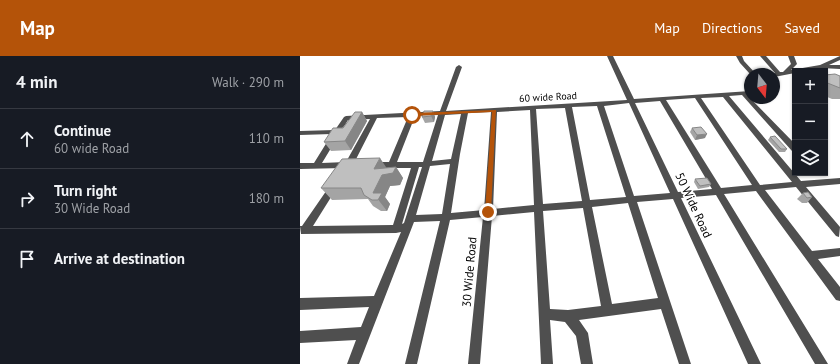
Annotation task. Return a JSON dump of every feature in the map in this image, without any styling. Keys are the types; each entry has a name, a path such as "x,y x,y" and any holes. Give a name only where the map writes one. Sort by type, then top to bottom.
{"street":[{"name":"50 Wide Road","path":"610,56 755,364"},
{"path":"739,56 748,68"},
{"path":"764,56 772,68"},
{"path":"785,73 794,64 791,56"},
{"path":"780,74 821,66 840,58"},
{"path":"821,66 840,67"},
{"path":"353,364 377,300 409,223 442,113 459,67"},
{"name":"60 wide Road","path":"338,132 346,118 494,111 744,93"},
{"path":"725,95 839,233"},
{"path":"696,96 759,188 840,295"},
{"path":"662,98 717,192 822,364"},
{"path":"600,104 685,364"},
{"path":"756,104 792,146"},
{"path":"568,106 607,310"},
{"path":"533,108 548,364"},
{"name":"30 Wide Road","path":"474,364 488,212 494,111"},
{"path":"411,364 446,217 454,161 465,112"},
{"path":"392,165 412,115"},
{"path":"303,230 355,165 374,117"},
{"path":"317,165 338,132"},
{"path":"300,133 338,132"},
{"path":"300,166 416,165 427,162 454,161"},
{"path":"396,229 416,165"},
{"path":"303,230 396,229 409,223 488,212 799,184 840,182"},
{"path":"811,256 840,252"},
{"path":"300,304 377,300"},
{"path":"544,314 568,316 664,303"},
{"path":"568,316 582,333 587,364"},
{"path":"300,336 364,334"}],"building":[{"path":"835,74 840,76 840,88 828,83 828,75"},
{"path":"424,111 433,111 431,116 422,117"},
{"path":"355,112 362,112 345,141 324,142 333,128 343,128"},
{"path":"701,127 707,134 697,135 692,128"},
{"path":"775,136 787,149 781,149 770,137"},
{"path":"380,158 374,169 396,167 393,173 382,175 373,193 382,193 378,200 372,200 364,195 361,188 321,188 342,159"},
{"path":"707,178 711,184 700,186 695,179"},
{"path":"808,192 812,197 807,198 803,193"}],"route":[{"path":"412,115 494,111 488,212"}]}
